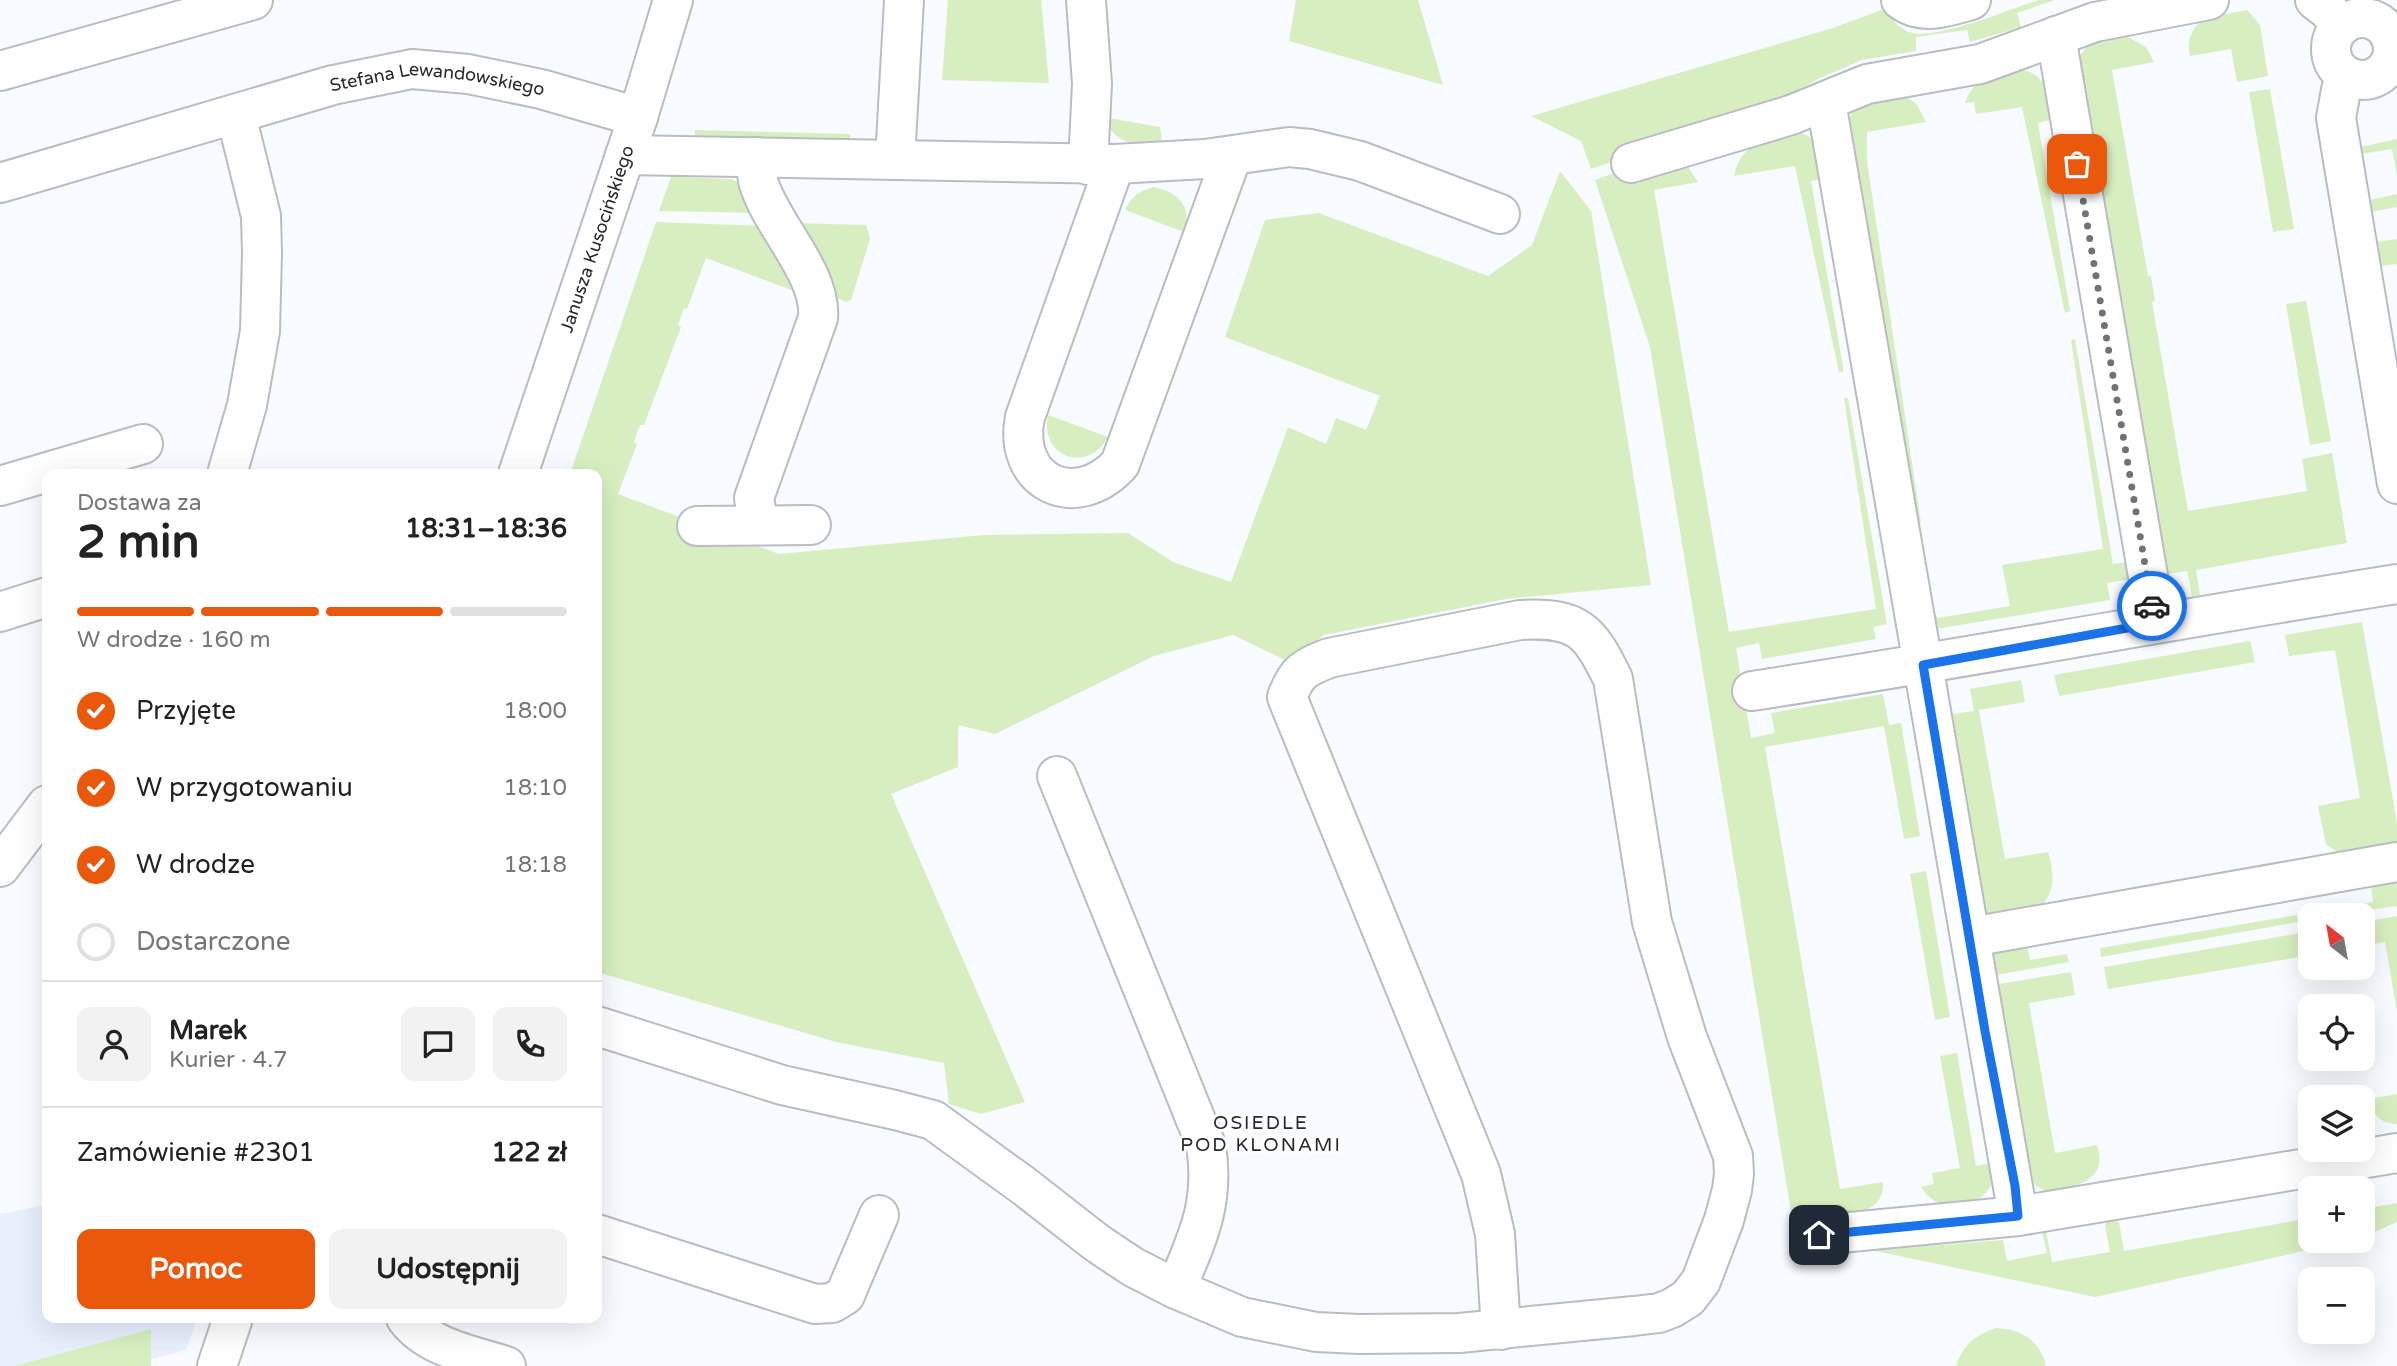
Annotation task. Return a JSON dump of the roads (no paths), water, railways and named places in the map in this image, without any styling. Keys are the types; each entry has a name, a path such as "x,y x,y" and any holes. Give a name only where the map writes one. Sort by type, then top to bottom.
{"street":[{"path":"0,71 253,0"},
{"name":"Janusza Kusocińskiego","path":"520,469 638,117 673,0"},
{"path":"895,160 904,0"},
{"path":"1086,0 1101,165 1025,416 1022,433 1024,451 1031,466 1043,478 1059,486 1076,489 1093,485 1108,477 1120,464 1233,156"},
{"path":"1900,0 1923,10 1942,9 1971,0"},
{"path":"1631,163 1791,116 1867,84 1980,64 2095,22 2209,0"},
{"path":"2328,13 2350,19 2374,20 2384,27 2395,50 2383,72 2360,80 2349,77 2339,70 2333,59 2333,36 2328,13"},
{"path":"2056,36 2155,623"},
{"name":"Stefana Lewandowskiego","path":"0,183 333,86 412,69 468,74 520,85 638,117"},
{"path":"2349,77 2341,90 2336,118 2397,484"},
{"path":"1826,102 2018,1216"},
{"path":"228,469 247,405 260,331 262,253 261,216 236,116"},
{"path":"625,155 1101,165 1233,156 1289,147 1360,161 1500,214"},
{"path":"756,157 761,189 814,288 819,310 754,498 759,525"},
{"path":"58,469 143,444"},
{"path":"0,486 42,474"},
{"path":"697,526 811,525"},
{"path":"1752,691 1923,665 2155,623 2397,584"},
{"path":"0,612 42,599"},
{"path":"602,1028 782,1085 933,1120 1133,1267 1242,1317 1316,1332 1396,1334 1502,1330 1659,1312 1672,1308 1688,1298 1701,1281 1724,1220 1734,1174 1733,1156 1687,1037 1652,922 1613,679 1589,637 1573,624 1549,619 1520,620 1329,658 1305,667 1294,680 1287,697 1481,1174 1495,1234 1502,1330"},
{"path":"1057,776 1206,1145 1210,1168 1209,1196 1203,1222 1176,1289"},
{"path":"0,867 42,812"},
{"path":"1970,937 2397,862"},
{"path":"1819,1235 2018,1216 2397,1153"},
{"path":"602,1236 815,1304 832,1303 845,1295 879,1215"},
{"path":"217,1366 231,1323"},
{"path":"411,1323 427,1338 506,1366"}],"district":[{"name":"OSIEDLE POD KLONAMI","path":"1261,1134"}]}
